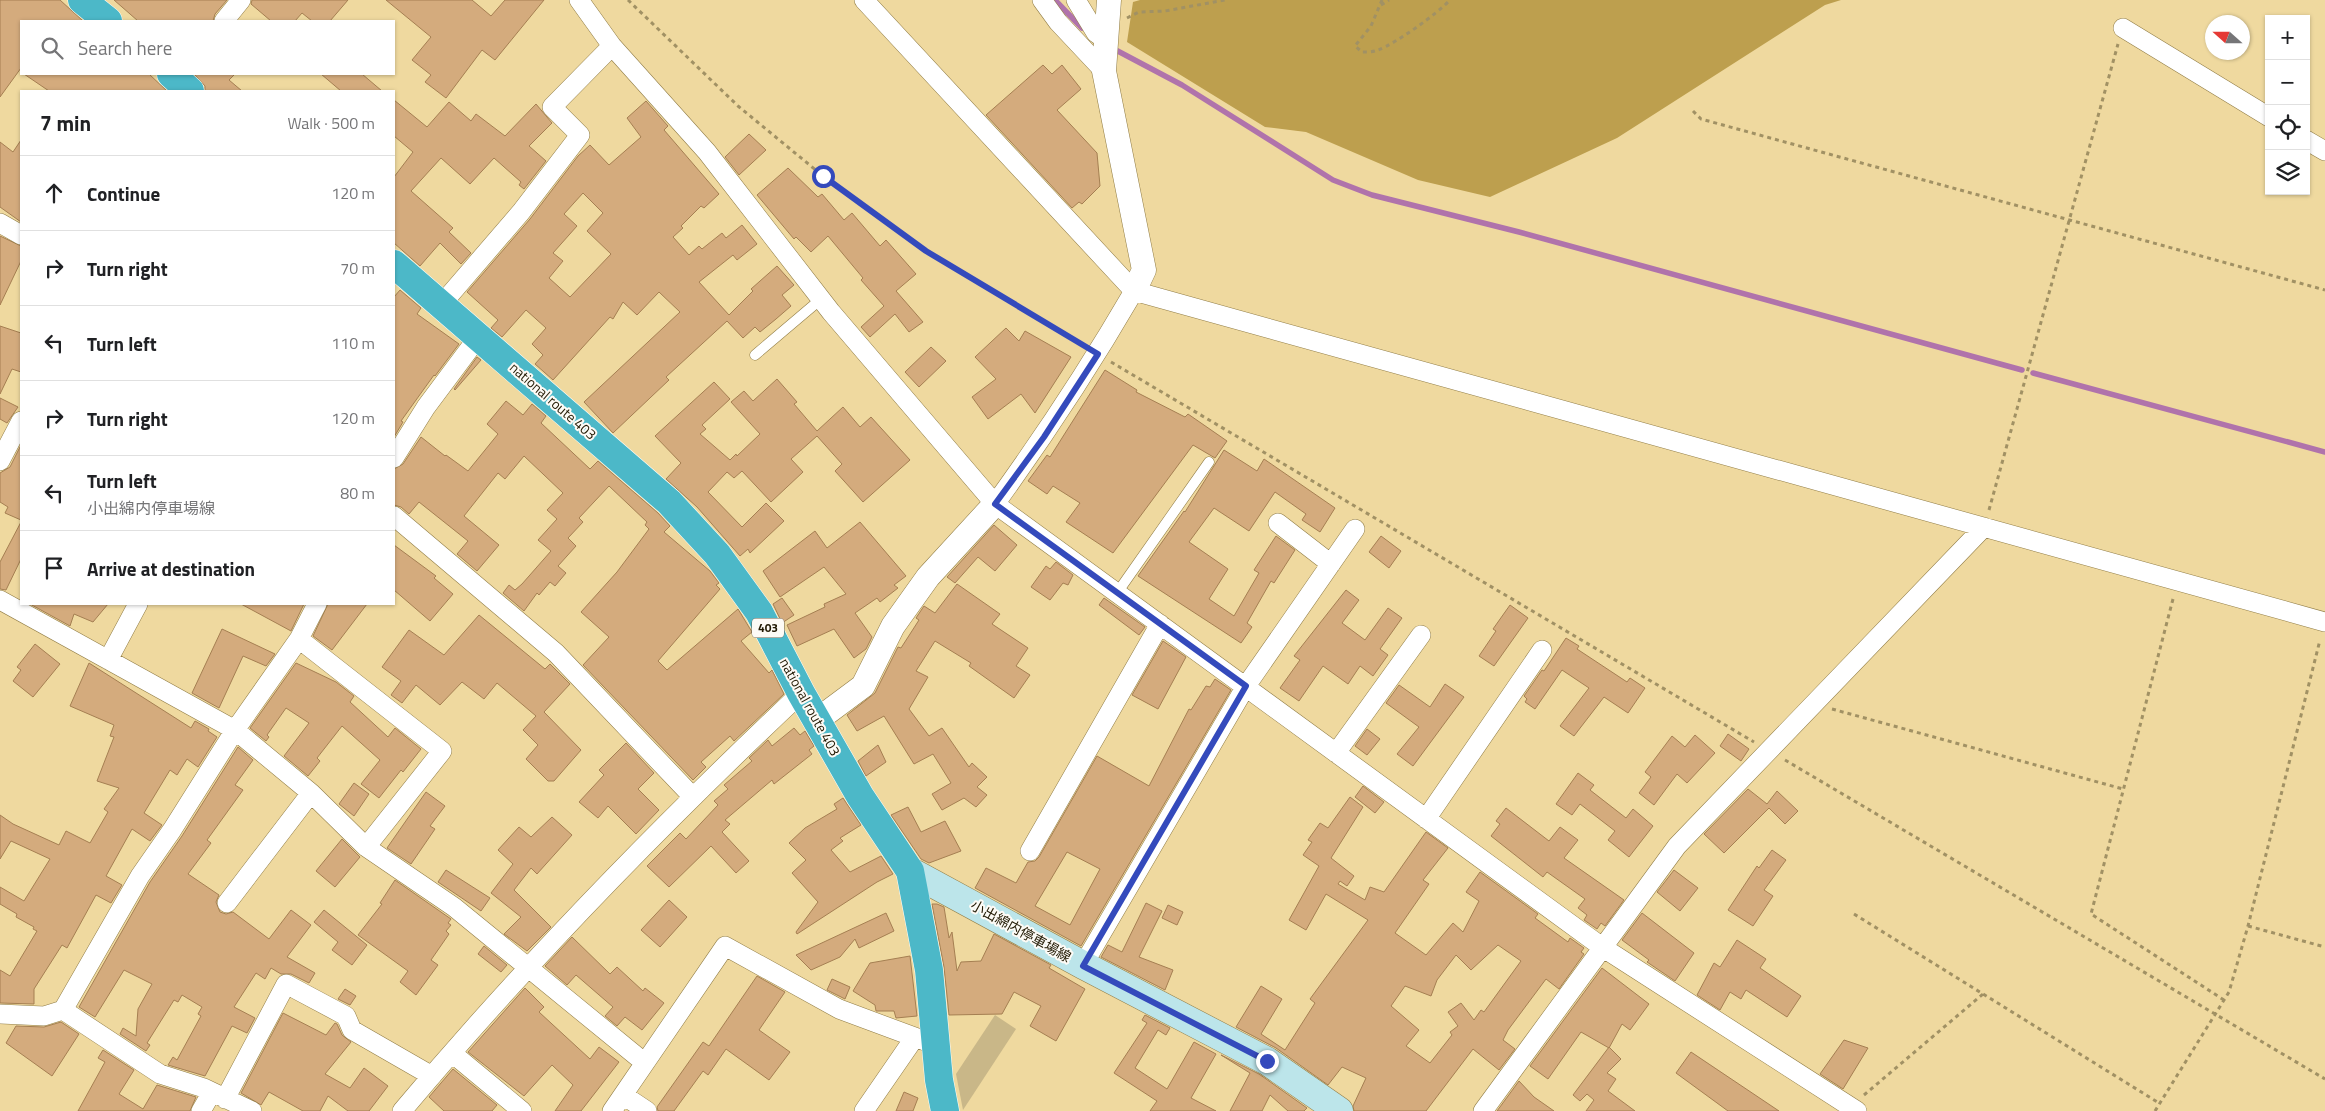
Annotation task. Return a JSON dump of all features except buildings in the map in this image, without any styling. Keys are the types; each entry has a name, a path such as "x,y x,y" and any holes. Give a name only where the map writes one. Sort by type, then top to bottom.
{"highway":[{"path":"82,0 107,20"},
{"name":"national route 403","path":"395,265 669,502 717,554 759,612 816,721 860,796 910,871 929,970 926,1041 945,1111"}],"main road":[{"name":"小出綿内停車場線","path":"910,871 1083,966 1267,1061 1339,1111"}],"street":[{"path":"225,20 241,0"},
{"path":"579,0 612,46 707,152 821,299 995,504 1602,947 1852,1110"},
{"path":"864,0 1134,291 2325,622"},
{"path":"1042,0 1058,22 1104,71"},
{"path":"1076,0 1096,33 1107,19"},
{"path":"816,721 863,686 893,626 923,584 995,504 1044,437 1098,354 1144,270 1104,71 1107,19"},
{"path":"2123,28 2265,115"},
{"path":"441,305 521,212 580,135 552,107 612,46"},
{"path":"2310,142 2325,151"},
{"path":"0,224 20,234"},
{"path":"395,456 426,406 479,336"},
{"path":"0,462 20,423"},
{"path":"395,517 556,653 692,796"},
{"path":"1278,523 1331,564"},
{"path":"1484,1111 1677,846 1984,527"},
{"path":"1083,966 1246,686 1355,529"},
{"path":"0,600 235,730 310,793 366,848 454,907 645,1063"},
{"path":"108,660 137,605"},
{"path":"0,1014 44,1016 63,1010 140,876 172,830 235,730 299,639 316,605"},
{"path":"1030,851 1160,624"},
{"path":"1336,753 1421,635"},
{"path":"299,639 442,750 366,848"},
{"path":"1426,819 1542,650"},
{"path":"409,1108 432,1076 528,966 692,796 801,693"},
{"path":"228,902 310,793"},
{"path":"612,1111 725,946 839,1009 926,1041 864,1111"},
{"path":"201,1111 219,1096 286,984 346,1016 352,1030 432,1076"},
{"path":"63,1010 160,1074 219,1096 252,1111"},
{"path":"452,1053 522,1111"},
{"path":"623,1095 647,1111"}],"lane":[{"path":"755,355 821,299"},
{"path":"1117,593 1209,462"}],"path":[{"path":"628,0 738,106 823,176 926,251 2325,1078"},
{"path":"1107,19 1119,21 1138,12 1165,11 1225,0"},
{"path":"1382,0 1371,26 1355,46 1362,52 1377,50 1389,44 1439,11 1450,0"},
{"path":"1380,5 1389,0"},
{"path":"1984,527 2123,28"},
{"path":"1693,111 1701,119 2325,290"},
{"path":"2178,581 2091,914 2224,1000"},
{"path":"2155,1111 2229,992 2248,926 2325,622"},
{"path":"1815,704 2124,789"},
{"path":"1854,914 2159,1103"},
{"path":"2248,926 2325,947"},
{"path":"1852,1110 1983,994"}],"shaded area":[{"path":"1140,0 1841,0 1825,5 1617,138 1490,197 1418,180 1306,132 1265,127 1127,42 1133,2"},
{"path":"995,1015 1016,1029 963,1110 956,1074"}],"waterway":[{"path":"1055,0 1082,28"},
{"path":"1112,48 1182,85 1333,180 1372,195 1519,232 2022,370"},
{"path":"2033,373 2325,452"}],"route":[{"path":"823,176 926,251 1098,354 1044,437 995,504 1246,686 1083,966 1267,1061"}]}
